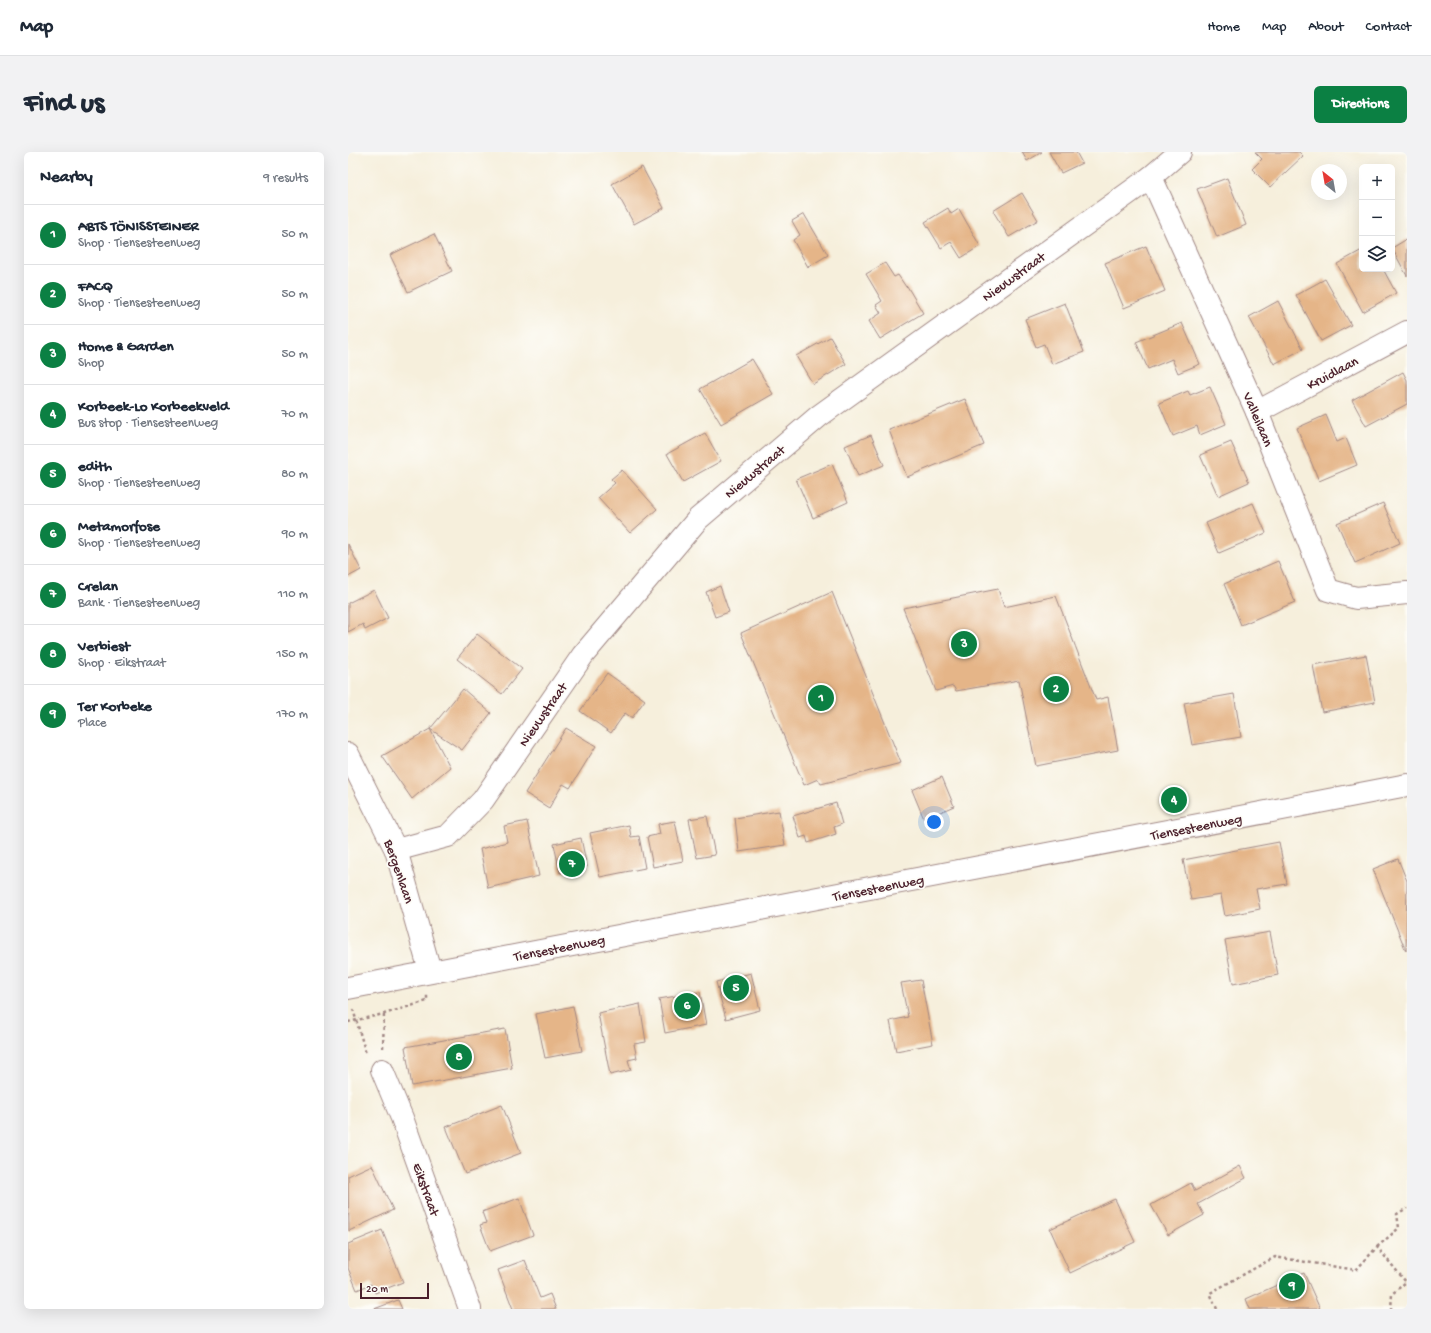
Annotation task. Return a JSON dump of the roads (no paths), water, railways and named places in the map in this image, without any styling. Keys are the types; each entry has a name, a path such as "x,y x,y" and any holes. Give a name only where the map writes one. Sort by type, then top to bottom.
{"street":[{"name":"Nieuwstraat","path":"396,850 448,836 483,800 583,655 698,519 819,416 1151,177 1180,152"},
{"name":"Valleilaan","path":"1151,177 1257,412 1328,590 1356,598 1407,593"},
{"name":"Kruidlaan","path":"1257,412 1407,332"},
{"name":"Bergenlaan","path":"348,754 396,850 430,971"},
{"name":"Tiensesteenweg","path":"348,988 430,971 1407,785"},
{"name":"Eikstraat","path":"382,1070 402,1118 470,1309"}],"place":[{"name":"Home & Garden","path":"964,644"},
{"name":"FACQ","path":"1056,689"},
{"name":"ABTS TÖNISSTEINER","path":"821,698"},
{"name":"Korbeek-Lo Korbeekveld","path":"1174,800"},
{"name":"Crelan","path":"572,864"},
{"name":"edith","path":"736,988"},
{"name":"Metamorfose","path":"687,1006"},
{"name":"Verbiest","path":"459,1057"},
{"name":"Ter Korbeke","path":"1292,1286"}]}
